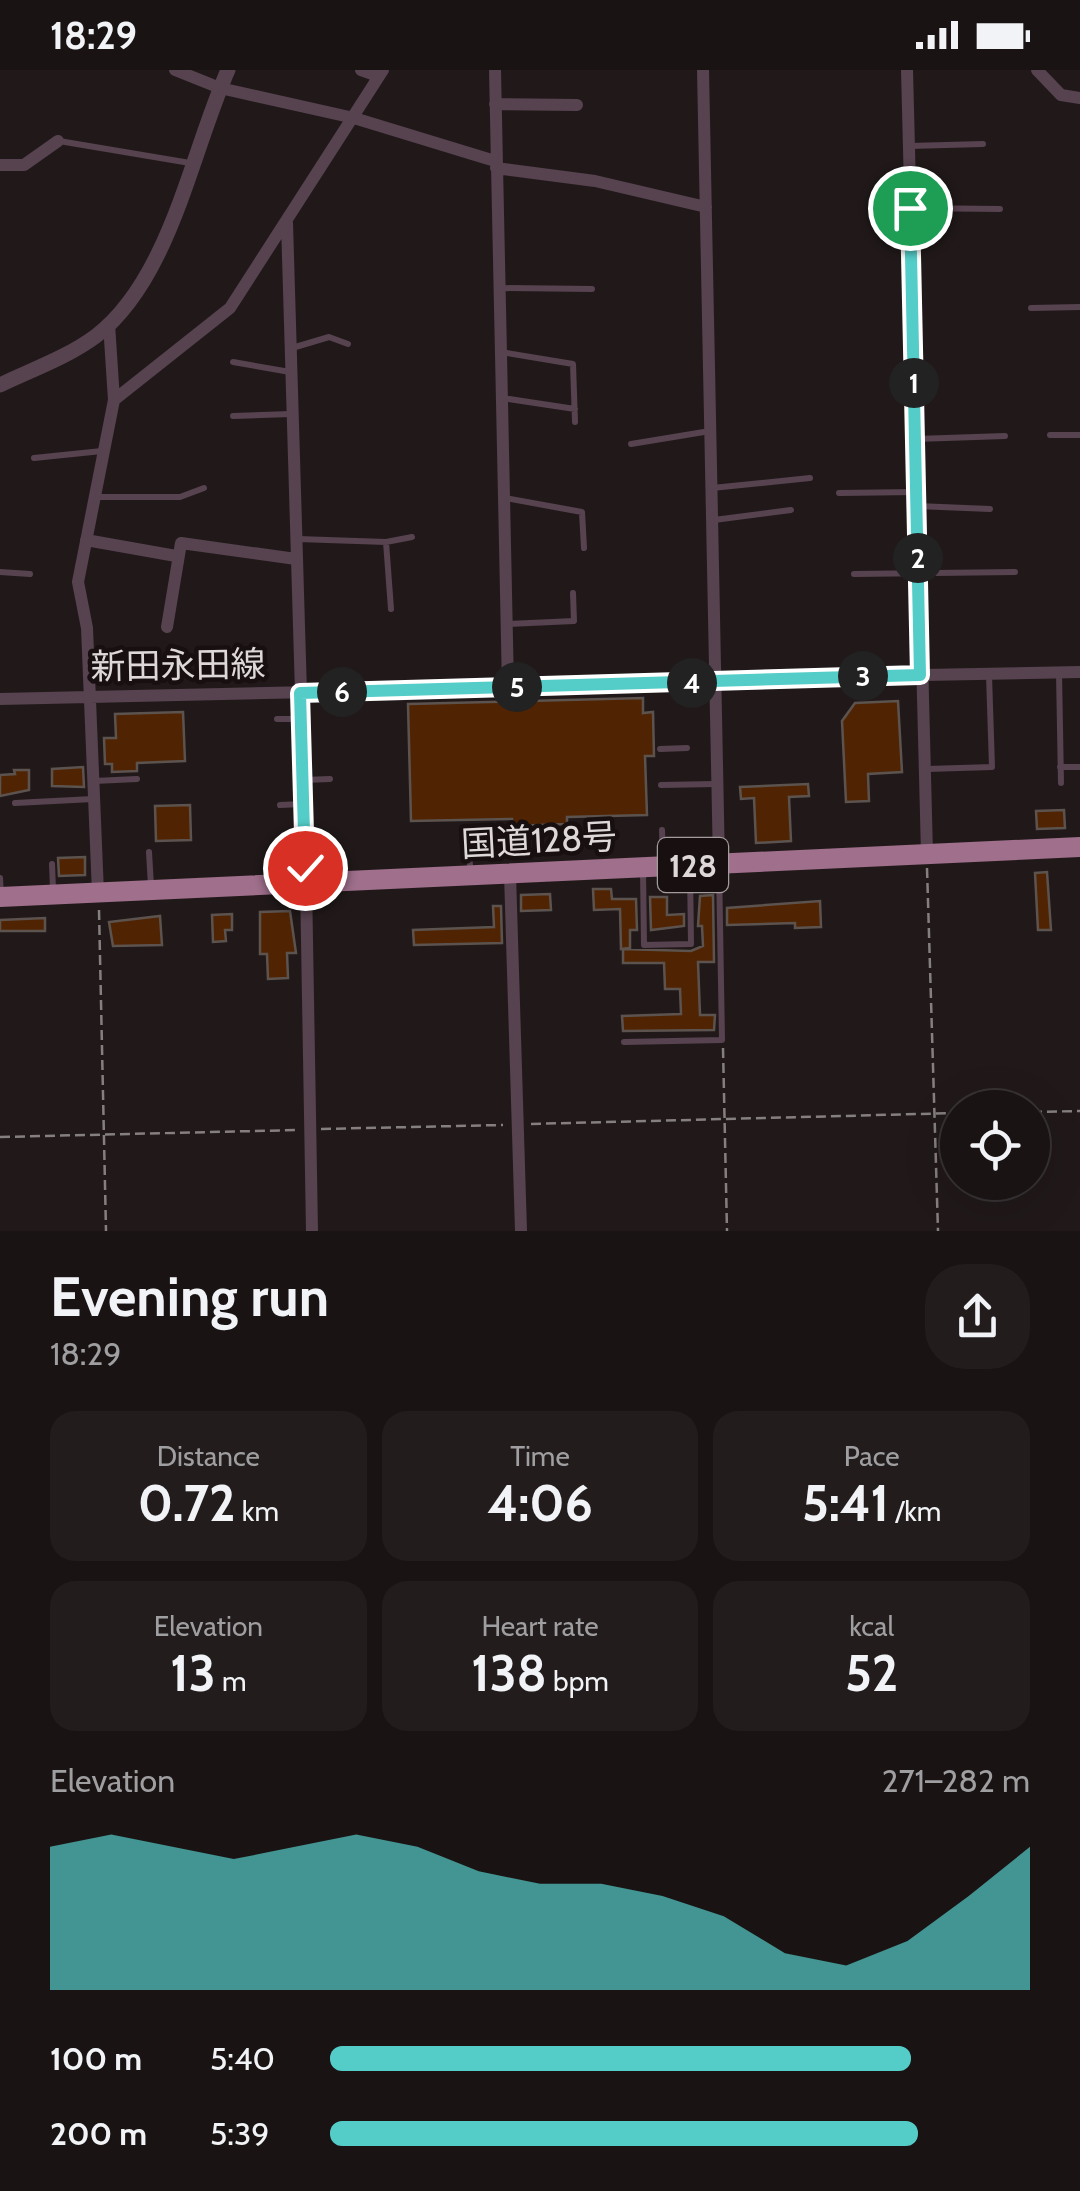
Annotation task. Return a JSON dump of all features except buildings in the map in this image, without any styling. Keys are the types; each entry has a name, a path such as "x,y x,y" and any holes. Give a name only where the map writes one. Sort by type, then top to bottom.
{"highway":[{"name":"国道128号","path":"0,897 1080,848"}],"street":[{"path":"175,70 220,88 354,118 496,164 595,181 706,207"},
{"path":"0,386 92,339 109,324 154,263 228,70"},
{"path":"114,400 230,308 288,223 380,73 361,70"},
{"path":"495,70 508,687"},
{"path":"704,70 719,864"},
{"path":"908,70 927,854"},
{"path":"1037,70 1061,95 1080,98"},
{"path":"495,104 578,105"},
{"path":"0,165 24,165 58,141"},
{"path":"288,223 312,1231"},
{"path":"98,893 87,628 78,582 114,400 109,324"},
{"path":"86,540 176,556"},
{"path":"167,627 181,543 296,559"},
{"name":"新田永田線","path":"0,698 1080,672"},
{"path":"510,874 521,1231"}],"lane":[{"path":"58,141 192,163"},
{"path":"909,146 982,144"},
{"path":"910,208 1000,209"},
{"path":"498,288 592,290"},
{"path":"1032,308 1080,306"},
{"path":"290,348 329,337 348,344"},
{"path":"500,352 573,364 575,422"},
{"path":"233,362 291,372"},
{"path":"500,398 574,409"},
{"path":"232,416 292,414"},
{"path":"631,444 711,431"},
{"path":"1050,435 1080,435"},
{"path":"915,439 1005,436"},
{"path":"34,458 102,452"},
{"path":"712,488 810,478"},
{"path":"94,497 180,497 204,488"},
{"path":"840,493 990,509"},
{"path":"504,498 582,512 584,548"},
{"path":"713,520 792,510"},
{"path":"296,538 386,542 412,537"},
{"path":"386,542 391,609"},
{"path":"0,572 30,574"},
{"path":"854,574 1015,572"},
{"path":"507,624 574,621 573,594"},
{"path":"1059,672 1061,783"},
{"path":"924,770 992,768 988,674"},
{"path":"277,719 301,718"},
{"path":"660,749 687,748"},
{"path":"1060,767 1080,767"},
{"path":"94,781 137,779"},
{"path":"303,780 330,779"},
{"path":"660,785 718,784"},
{"path":"15,802 95,799"},
{"path":"280,804 304,804"},
{"path":"662,830 653,867 644,945 691,944 690,866"},
{"path":"469,834 470,875"},
{"path":"150,852 151,890"},
{"path":"52,864 53,895"},
{"path":"624,1042 722,1040 719,864"},
{"path":"0,878 0,897"}],"path":[{"path":"927,854 938,1231"},
{"path":"98,893 106,1231"},
{"path":"722,1040 728,1231"},
{"path":"1050,1112 1080,1111"},
{"path":"0,1137 940,1113"}],"route":[{"path":"305,868 300,693 920,675 910,208"}]}
